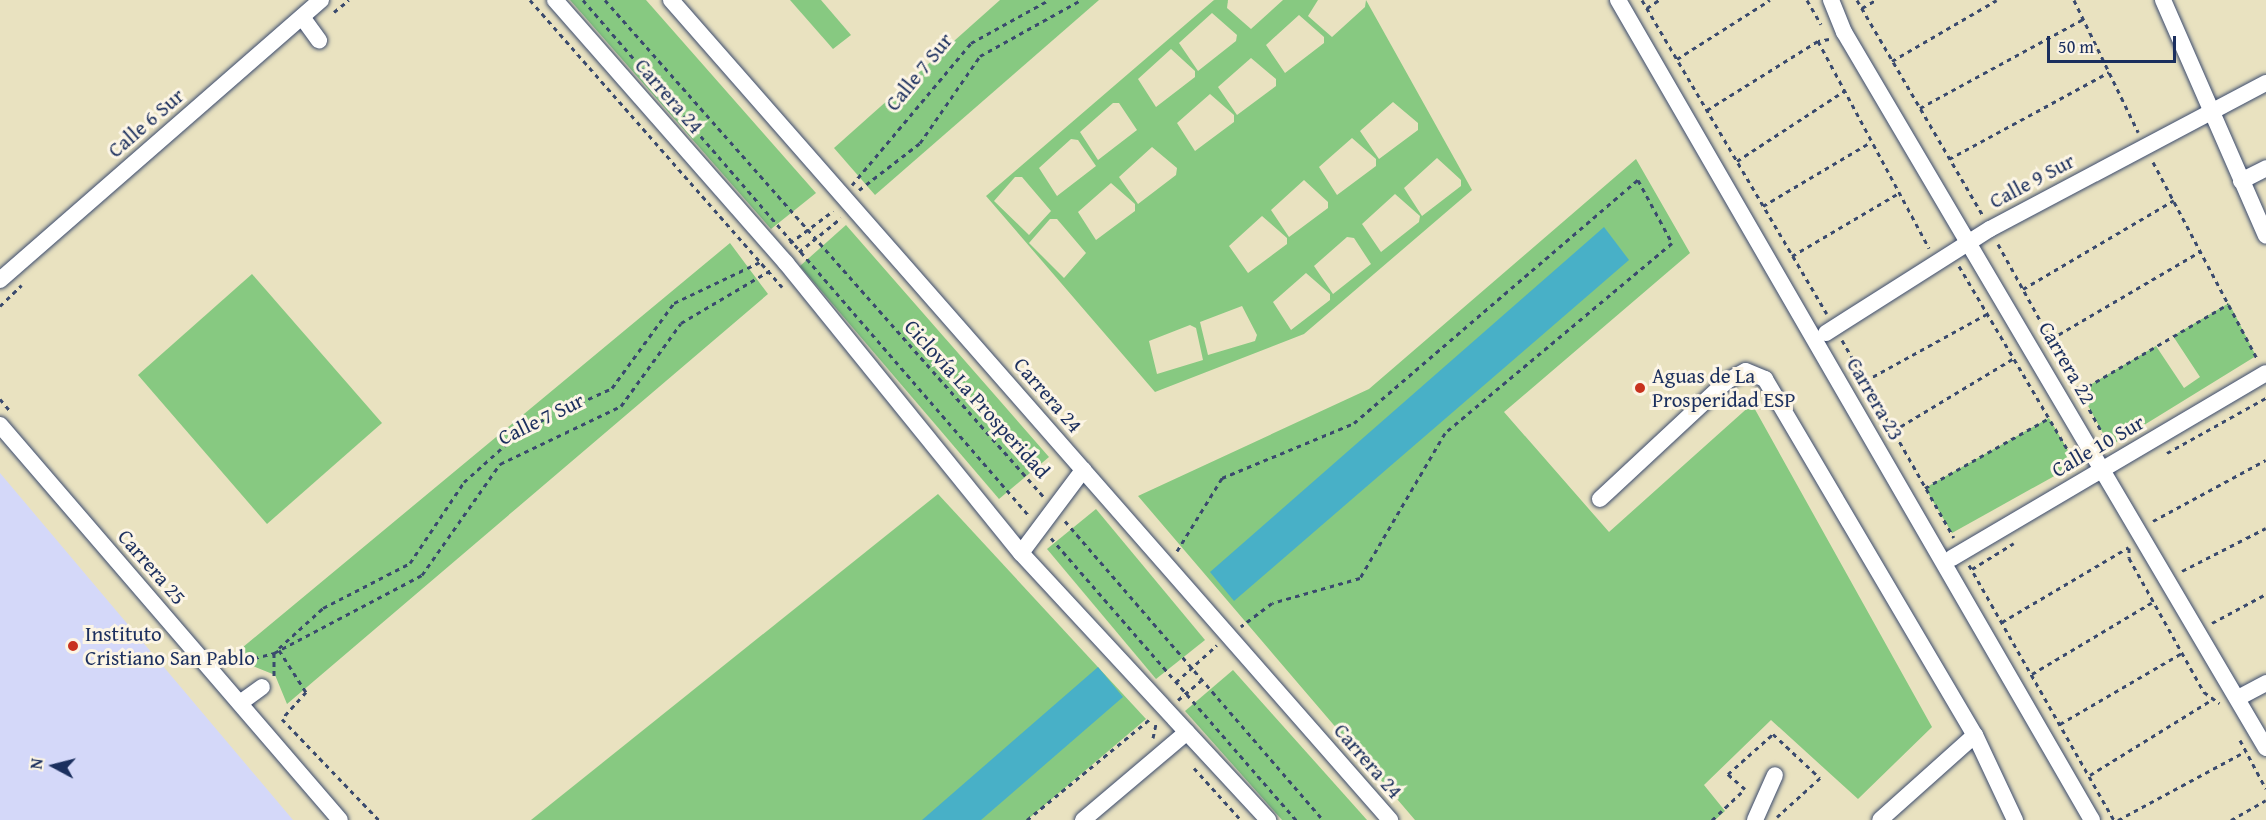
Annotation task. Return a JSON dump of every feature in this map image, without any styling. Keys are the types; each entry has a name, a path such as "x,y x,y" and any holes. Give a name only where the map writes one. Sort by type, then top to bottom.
{"street":[{"name":"Calle 6 Sur","path":"0,280 321,0"},
{"name":"Carrera 24","path":"555,0 782,258 1022,553 1268,820"},
{"name":"Carrera 24","path":"672,0 1390,820"},
{"name":"Carrera 23","path":"1618,0 2092,820"},
{"name":"Carrera 22","path":"1831,0 1971,245 2111,465 2266,748"},
{"path":"2163,0 2214,110 2241,181 2266,236"},
{"path":"302,17 319,39"},
{"name":"Calle 9 Sur","path":"1830,330 1937,263 1971,245 1990,228 2266,83"},
{"path":"2241,181 2266,168"},
{"path":"1600,499 1726,381 1746,371 1765,379 1975,735 2015,820"},
{"name":"Calle 10 Sur","path":"1957,555 2266,373"},
{"name":"Carrera 25","path":"0,425 340,820"},
{"path":"1022,553 1053,507 1083,470"},
{"path":"2238,698 2266,683"},
{"path":"240,703 262,687"},
{"path":"1083,820 1187,732"},
{"path":"1880,820 1975,735"},
{"path":"1755,820 1774,775"}],"path":[{"path":"583,0 795,239 1018,506 1040,526 1296,820"},
{"name":"Ciclovía La Prosperidad","path":"605,0 1053,507 1323,820"},
{"name":"Calle 7 Sur","path":"847,200 861,179 971,43 1049,0"},
{"path":"782,258 795,239 920,143 980,56 1081,0"},
{"path":"1642,0 1792,256 1830,330 1865,381 1926,488 1957,555 2002,622 2116,820 2246,751"},
{"path":"1647,8 1659,0"},
{"path":"1677,59 1770,0"},
{"path":"1707,110 1818,41 1830,39 1807,0"},
{"path":"1857,0 1990,228 2080,391 2111,465"},
{"path":"1862,8 1876,0"},
{"path":"1892,61 1997,0"},
{"path":"2074,0 2145,147 2266,373"},
{"path":"1920,108 2083,19"},
{"path":"1818,41 1937,263 1945,267 1957,263 2085,479"},
{"path":"1949,159 2109,72"},
{"path":"1737,161 1844,91"},
{"path":"1763,206 1870,141"},
{"path":"1175,555 1222,478 1354,423 1638,180 1672,243 1445,433 1360,578 1272,603 1228,635 1176,682"},
{"path":"1792,256 1899,193"},
{"path":"262,687 275,675 274,653 323,608 410,563 464,482 523,429 612,388 674,303 803,249 815,239 847,200"},
{"path":"2023,289 2174,200"},
{"path":"2051,339 2201,251"},
{"name":"Calle 7 Sur","path":"226,665 274,653 422,575 500,464 621,406 681,323 782,258"},
{"path":"2080,391 2229,303"},
{"path":"1865,381 1987,313"},
{"path":"1893,431 2014,358"},
{"path":"2156,459 2266,398"},
{"path":"1926,488 2049,418"},
{"path":"2153,521 2266,460"},
{"path":"2148,512 2159,531"},
{"path":"2182,571 2266,528"},
{"path":"2124,538 2129,547 2129,558 2182,653 2225,713"},
{"path":"2002,622 2129,547"},
{"path":"2176,561 2187,580"},
{"path":"2212,623 2266,594"},
{"path":"2032,674 2153,602"},
{"path":"2207,615 2218,633"},
{"path":"279,650 306,692 282,719 378,820"},
{"path":"2060,724 2182,653"},
{"path":"1027,820 1146,719 1166,710 1201,681"},
{"path":"2089,776 2213,699"},
{"path":"2236,732 2266,789"},
{"path":"2231,820 2266,800"}],"shaded area":[{"name":"Instituto Cristiano San Pablo","path":"0,473 293,820 0,820"}],"green space":[{"path":"570,0 646,0 816,193 771,229"},
{"path":"790,0 821,0 851,35 833,49"},
{"path":"1000,0 1099,0 875,195 834,148"},
{"path":"1214,0 1228,0 1227,8 1251,29 1283,0 1318,0 1308,16 1332,37 1365,7 1366,0 1472,190 1304,334 1155,392 986,196","holes":["1212,13 1237,35 1236,41 1198,71 1179,43","1299,15 1324,37 1324,43 1285,73 1266,45","1171,49 1195,71 1195,77 1156,107 1138,79","1251,58 1276,79 1276,86 1237,115 1218,87","1210,94 1234,115 1234,122 1195,151 1177,123","1393,102 1418,123 1418,130 1379,159 1360,131","1113,103 1119,103 1137,130 1098,160 1080,132","1352,138 1376,159 1376,166 1337,195 1319,167","1071,139 1078,140 1096,166 1057,196 1039,168","1152,147 1177,168 1176,175 1138,204 1119,177","1437,158 1461,180 1461,186 1422,216 1404,188","1015,177 1022,177 1051,211 1029,235 994,201","1304,180 1328,202 1328,208 1289,237 1271,210","1111,183 1135,204 1135,211 1096,240 1078,212","1395,194 1420,216 1419,222 1381,252 1362,224","1262,216 1287,238 1287,244 1248,273 1229,246","1050,219 1057,219 1086,253 1064,278 1029,243","1347,237 1354,238 1371,264 1333,294 1314,266","1306,273 1330,294 1330,300 1291,330 1273,302","1242,306 1257,335 1255,341 1208,355 1200,322","1190,325 1196,328 1203,360 1157,374 1149,341"]},
{"path":"1636,159 1690,253 1504,412 1609,532 1752,404 1932,727 1858,799 1771,720 1704,785 1725,811 1715,820 1415,820 1138,496 1369,389"},
{"path":"846,225 1049,457 999,499 800,266"},
{"path":"730,243 768,294 287,704 275,675 231,657"},
{"path":"252,274 382,423 267,524 138,375"},
{"path":"2229,303 2256,356 2110,446 2080,391 2156,346 2184,388 2200,377 2173,336"},
{"path":"2049,418 2076,464 1952,533 1925,488"},
{"path":"938,494 1146,719 1027,820 531,820"},
{"path":"1096,509 1205,640 1156,679 1047,549"},
{"path":"1233,670 1367,820 1282,820 1185,711"}],"water":[{"path":"1604,227 1629,260 1234,601 1210,572"},
{"path":"1098,667 1123,697 981,820 922,820"}],"place":[{"name":"Aguas de La Prosperidad ESP","path":"1640,388"},
{"name":"Instituto Cristiano San Pablo","path":"73,646"}]}
